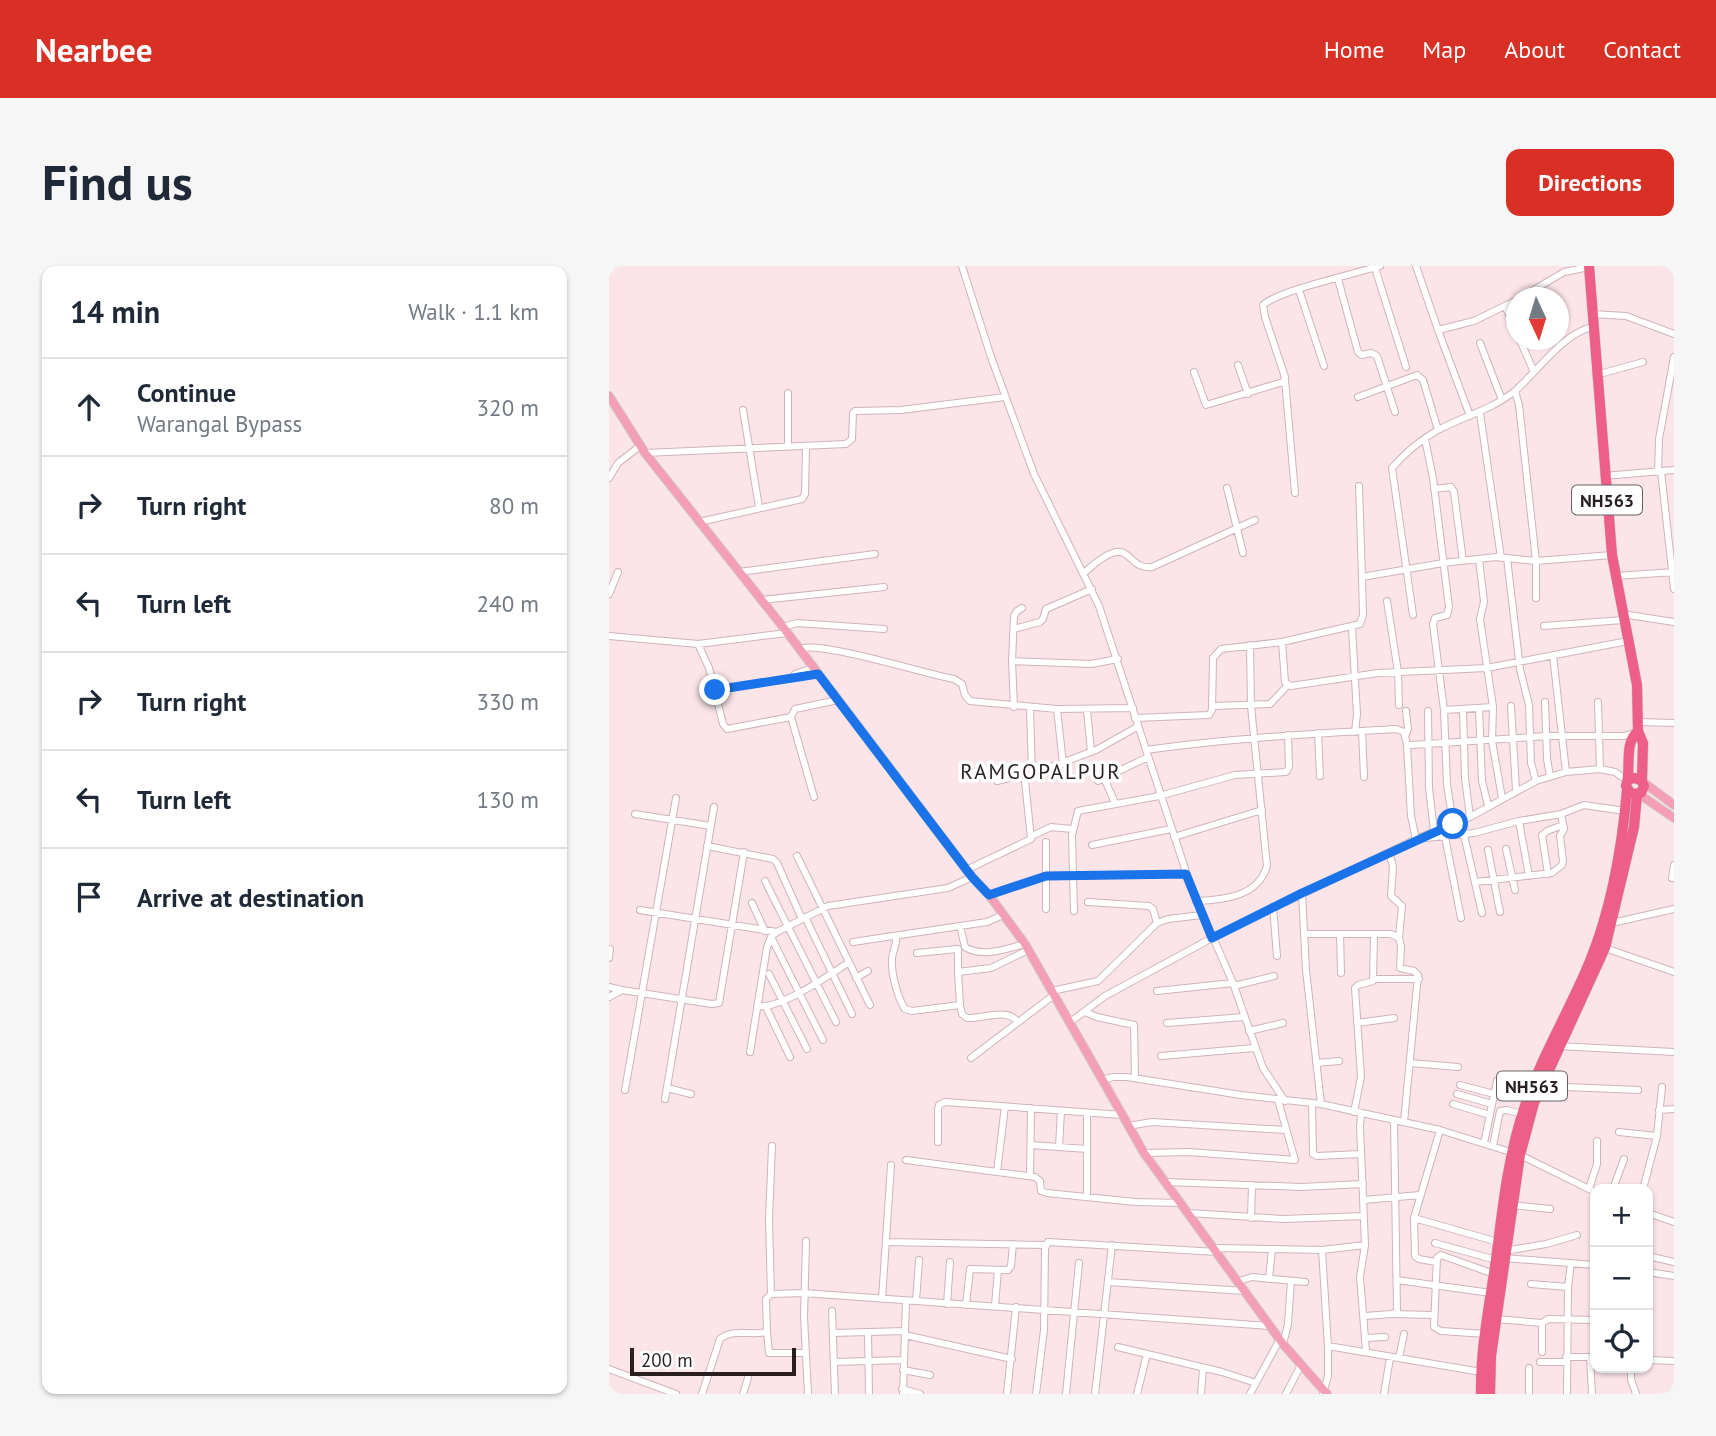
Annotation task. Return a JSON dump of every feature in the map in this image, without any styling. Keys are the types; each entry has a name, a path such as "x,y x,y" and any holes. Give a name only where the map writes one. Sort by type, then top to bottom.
{"highway":[{"name":"NH563","path":"1589,267 1612,555 1637,685 1643,782"},
{"name":"NH563","path":"1481,1394 1481,1372 1493,1274 1501,1253 1511,1205 1516,1154 1554,1046 1577,1013 1605,948 1634,827 1630,741 1638,727"},
{"path":"1632,788 1635,778 1643,782"},
{"name":"NH563","path":"1490,1394 1501,1253 1522,1114 1595,948 1616,869 1625,811 1632,788"}],"main road":[{"path":"609,396 642,449 785,630 1027,947 1144,1153 1282,1342 1324,1393"},
{"path":"1643,782 1674,805"},
{"path":"1632,788 1674,818"}],"street":[{"path":"962,266 1005,397 1034,474 1084,573 1118,659 1137,727 1196,901 1234,985 1254,1048 1282,1100 1286,1130 1295,1160 1189,1152 1144,1153"},
{"path":"1416,266 1470,416"},
{"path":"1295,493 1285,380 1263,305 1268,300 1377,267 1406,367"},
{"path":"1538,287 1564,272 1589,267"},
{"path":"1338,279 1358,352 1362,355 1375,354 1395,412"},
{"path":"1299,290 1324,366"},
{"path":"1438,330 1466,324 1505,306"},
{"path":"1592,314 1626,316 1674,334"},
{"path":"1413,615 1392,473 1396,464 1438,430 1480,413 1515,391 1575,332 1593,327"},
{"path":"1480,343 1502,400"},
{"path":"1524,350 1534,372"},
{"path":"1674,357 1659,439 1660,472 1674,589"},
{"path":"1596,374 1643,362"},
{"path":"1238,365 1248,394"},
{"path":"1194,372 1206,405 1248,394 1285,380"},
{"path":"1358,397 1412,375 1421,377 1438,430"},
{"path":"1515,391 1519,405 1536,561 1536,597"},
{"path":"788,393 788,447"},
{"path":"609,478 618,463 642,449 750,449 850,443 855,411 901,410 1005,397"},
{"path":"743,410 759,507"},
{"path":"1480,413 1519,661 1529,705 1531,763 1536,781"},
{"path":"1425,439 1449,607 1447,615 1434,620 1444,710 1447,784 1453,824"},
{"path":"699,522 803,497 806,446"},
{"path":"1604,476 1674,470"},
{"path":"1135,718 1204,716 1211,713 1215,653 1225,648 1282,642 1360,624 1359,486"},
{"path":"1227,488 1243,553"},
{"path":"1434,489 1451,488 1454,492 1463,561"},
{"path":"1084,573 1098,560 1123,551 1143,567 1152,567 1255,520"},
{"path":"739,572 875,554"},
{"path":"1361,577 1479,559 1536,561 1612,555"},
{"path":"1479,559 1484,602 1480,620 1493,707 1492,741 1502,798"},
{"path":"609,594 618,572"},
{"path":"1616,576 1673,573"},
{"path":"761,600 884,587"},
{"path":"1014,629 1040,622 1046,608 1091,589"},
{"path":"1388,601 1398,672 1399,705"},
{"path":"1014,707 1012,661 1015,613 1021,608"},
{"path":"1543,626 1622,617 1674,622"},
{"path":"609,636 698,644 785,630 797,623 884,629"},
{"path":"1352,628 1358,732 1364,777"},
{"path":"1282,642 1285,682 1296,686 1398,672 1487,668 1627,641"},
{"path":"698,644 709,668 723,724 727,729 791,717"},
{"path":"1196,901 1228,900 1262,878 1267,866 1251,705 1250,645"},
{"path":"799,649 810,646 954,679 962,684 970,701 1030,708 1133,708"},
{"path":"1553,655 1566,772"},
{"path":"1012,661 1091,664 1118,659"},
{"path":"715,690 816,671"},
{"path":"795,674 816,671"},
{"path":"1213,706 1263,705 1275,701 1288,685"},
{"path":"814,797 791,717 795,709 838,701"},
{"path":"1545,702 1550,776"},
{"path":"1598,702 1600,769"},
{"path":"1511,706 1515,790"},
{"path":"1444,710 1493,707"},
{"path":"1030,708 1032,836"},
{"path":"1479,708 1482,781 1488,805"},
{"path":"1057,709 1063,764"},
{"path":"1087,710 1091,752"},
{"path":"1463,710 1465,778 1470,817"},
{"path":"1406,711 1411,816 1416,839"},
{"path":"1428,711 1429,788 1434,831"},
{"path":"1407,745 1547,736 1624,736 1638,727 1674,723"},
{"path":"997,781 1017,776 1029,777 1046,768 1063,764 1137,727"},
{"path":"1115,803 1101,780 1147,754 1187,744 1396,729 1406,734"},
{"path":"1318,733 1319,776"},
{"path":"1074,911 1072,829 1077,811 1160,796 1228,776 1289,771 1288,735"},
{"path":"1069,1023 1120,987 1212,938 1416,839 1470,817 1515,790 1536,781 1566,772 1600,769 1615,772 1632,788"},
{"path":"625,1090 675,798"},
{"path":"1416,839 1464,835 1561,814 1584,805 1625,811"},
{"path":"665,1099 714,807"},
{"path":"1174,837 1262,810"},
{"path":"635,814 711,826"},
{"path":"1476,882 1557,871 1563,863 1560,836 1564,830 1561,814"},
{"path":"1519,821 1529,876"},
{"path":"1548,874 1542,835 1563,825"},
{"path":"750,1052 767,947 774,935 821,908 947,888 1051,827 1072,829"},
{"path":"1092,845 1171,829"},
{"path":"1464,835 1482,914"},
{"path":"1445,837 1461,918"},
{"path":"1046,842 1046,909"},
{"path":"707,846 767,856 777,863 852,1014"},
{"path":"1506,849 1515,890"},
{"path":"1488,850 1500,912"},
{"path":"609,988 719,1003 744,852"},
{"path":"1389,853 1392,862 1391,896 1402,906 1400,968 1417,972 1419,979 1404,1122"},
{"path":"797,856 870,1005"},
{"path":"1672,878 1674,865"},
{"path":"989,895 1046,876 1186,874"},
{"path":"765,881 836,1022"},
{"path":"1302,893 1305,970 1321,1104"},
{"path":"1088,902 1149,906 1153,909 1157,923"},
{"path":"752,903 765,931"},
{"path":"1273,907 1277,956"},
{"path":"1612,923 1674,909"},
{"path":"640,910 733,925 774,935 823,1040"},
{"path":"853,942 993,921 1003,915"},
{"path":"971,1058 1053,993 1098,981 1157,923 1202,915"},
{"path":"960,926 965,947 972,951 991,952 1027,947"},
{"path":"1304,934 1391,934 1399,938"},
{"path":"1340,934 1341,973"},
{"path":"1366,1351 1360,1269 1365,1245 1358,1113 1361,1077 1355,988 1358,985 1371,984 1374,979 1374,934"},
{"path":"896,936 897,945 892,955 896,992 905,1009 912,1011 960,1005"},
{"path":"917,953 957,949 964,943"},
{"path":"958,972 991,968 1027,947"},
{"path":"1605,948 1674,972"},
{"path":"609,958 610,949"},
{"path":"957,949 962,1014 967,1018 1006,1014 1018,1022"},
{"path":"758,1006 767,1007 783,1000 848,963"},
{"path":"856,978 868,971"},
{"path":"769,974 807,1049"},
{"path":"1157,991 1234,985 1274,976"},
{"path":"1374,979 1419,979"},
{"path":"609,997 622,990"},
{"path":"767,1007 790,1057"},
{"path":"1085,1012 1134,1025 1135,1078"},
{"path":"1167,1023 1244,1017"},
{"path":"1357,1023 1394,1018"},
{"path":"1249,1031 1283,1023"},
{"path":"1554,1046 1674,1052"},
{"path":"1161,1056 1254,1048"},
{"path":"1316,1063 1339,1060"},
{"path":"1410,1063 1458,1068"},
{"path":"1103,1080 1113,1077 1135,1078 1321,1104 1440,1130 1516,1154 1590,1190"},
{"path":"1484,1143 1497,1081"},
{"path":"1460,1085 1493,1094"},
{"path":"1542,1086 1638,1090"},
{"path":"1644,1184 1657,1136 1662,1087"},
{"path":"667,1088 691,1094"},
{"path":"1457,1094 1492,1104"},
{"path":"938,1142 938,1109 942,1103 1122,1115"},
{"path":"1312,1103 1313,1154 1361,1154"},
{"path":"1454,1104 1490,1115"},
{"path":"997,1172 1005,1106"},
{"path":"1030,1176 1031,1108"},
{"path":"1660,1110 1674,1110"},
{"path":"1059,1147 1061,1111"},
{"path":"1493,1146 1500,1111 1522,1114"},
{"path":"1087,1114 1087,1196"},
{"path":"1392,1314 1398,1311 1394,1120"},
{"path":"1128,1126 1152,1122 1286,1130"},
{"path":"1436,1262 1415,1256 1414,1218 1440,1130"},
{"path":"1619,1132 1657,1136"},
{"path":"1593,1184 1597,1142"},
{"path":"1031,1145 1087,1149"},
{"path":"771,1294 769,1220 772,1146"},
{"path":"1615,1184 1624,1159"},
{"path":"906,1160 1030,1176 1038,1178 1043,1193 1135,1202 1181,1203"},
{"path":"883,1299 891,1165"},
{"path":"1166,1182 1301,1187 1363,1184"},
{"path":"1251,1218 1252,1185"},
{"path":"1364,1200 1420,1195"},
{"path":"1511,1205 1550,1209"},
{"path":"1189,1213 1283,1219 1364,1216"},
{"path":"1653,1215 1674,1222"},
{"path":"1414,1218 1501,1253 1577,1236"},
{"path":"806,1241 804,1293 808,1394"},
{"path":"886,1242 1045,1245 1052,1241 1216,1250 1322,1250 1365,1245"},
{"path":"1435,1243 1590,1265"},
{"path":"967,1305 970,1269 1010,1268 1013,1244"},
{"path":"1036,1394 1044,1310 1045,1245"},
{"path":"1095,1394 1112,1245"},
{"path":"1269,1279 1272,1249"},
{"path":"1322,1250 1328,1346 1328,1376 1324,1393"},
{"path":"1486,1334 1436,1330 1433,1315 1436,1262 1441,1255 1493,1274"},
{"path":"1653,1257 1674,1262"},
{"path":"916,1301 919,1260"},
{"path":"947,1304 950,1262"},
{"path":"1066,1394 1079,1263"},
{"path":"1567,1394 1568,1286 1571,1263"},
{"path":"995,1306 998,1270"},
{"path":"1653,1275 1674,1276"},
{"path":"1239,1281 1252,1277 1305,1282"},
{"path":"1397,1280 1491,1293"},
{"path":"1250,1394 1282,1342 1291,1281"},
{"path":"1108,1283 1247,1291"},
{"path":"1531,1284 1568,1286"},
{"path":"805,1353 769,1353 766,1299 771,1294 804,1293 1104,1312 1272,1326"},
{"path":"906,1301 903,1391 920,1394"},
{"path":"1007,1394 1016,1307"},
{"path":"832,1311 835,1394"},
{"path":"1364,1316 1433,1315"},
{"path":"1496,1319 1542,1323 1548,1319 1590,1320"},
{"path":"1542,1323 1542,1352"},
{"path":"702,1394 720,1339 733,1332 767,1332"},
{"path":"868,1332 869,1394"},
{"path":"833,1333 905,1333 1012,1359"},
{"path":"1399,1358 1404,1334"},
{"path":"1366,1338 1385,1337"},
{"path":"1328,1346 1481,1372"},
{"path":"1118,1347 1230,1374 1256,1383"},
{"path":"1137,1394 1147,1354"},
{"path":"1541,1362 1590,1357"},
{"path":"1384,1394 1389,1358"},
{"path":"834,1362 904,1360"},
{"path":"1653,1360 1674,1361"},
{"path":"1286,1394 1301,1366"},
{"path":"1529,1368 1529,1394"},
{"path":"609,1369 675,1394"},
{"path":"1201,1394 1203,1369"},
{"path":"903,1370 930,1375"},
{"path":"1592,1394 1593,1373"},
{"path":"1631,1373 1636,1394"},
{"path":"743,1394 748,1378"}],"district":[{"name":"RAMGOPALPUR","path":"1041,771"}],"route":[{"path":"715,690 818,674 972,877 989,895 1046,876 1186,874 1212,938 1416,839 1453,824"}]}
